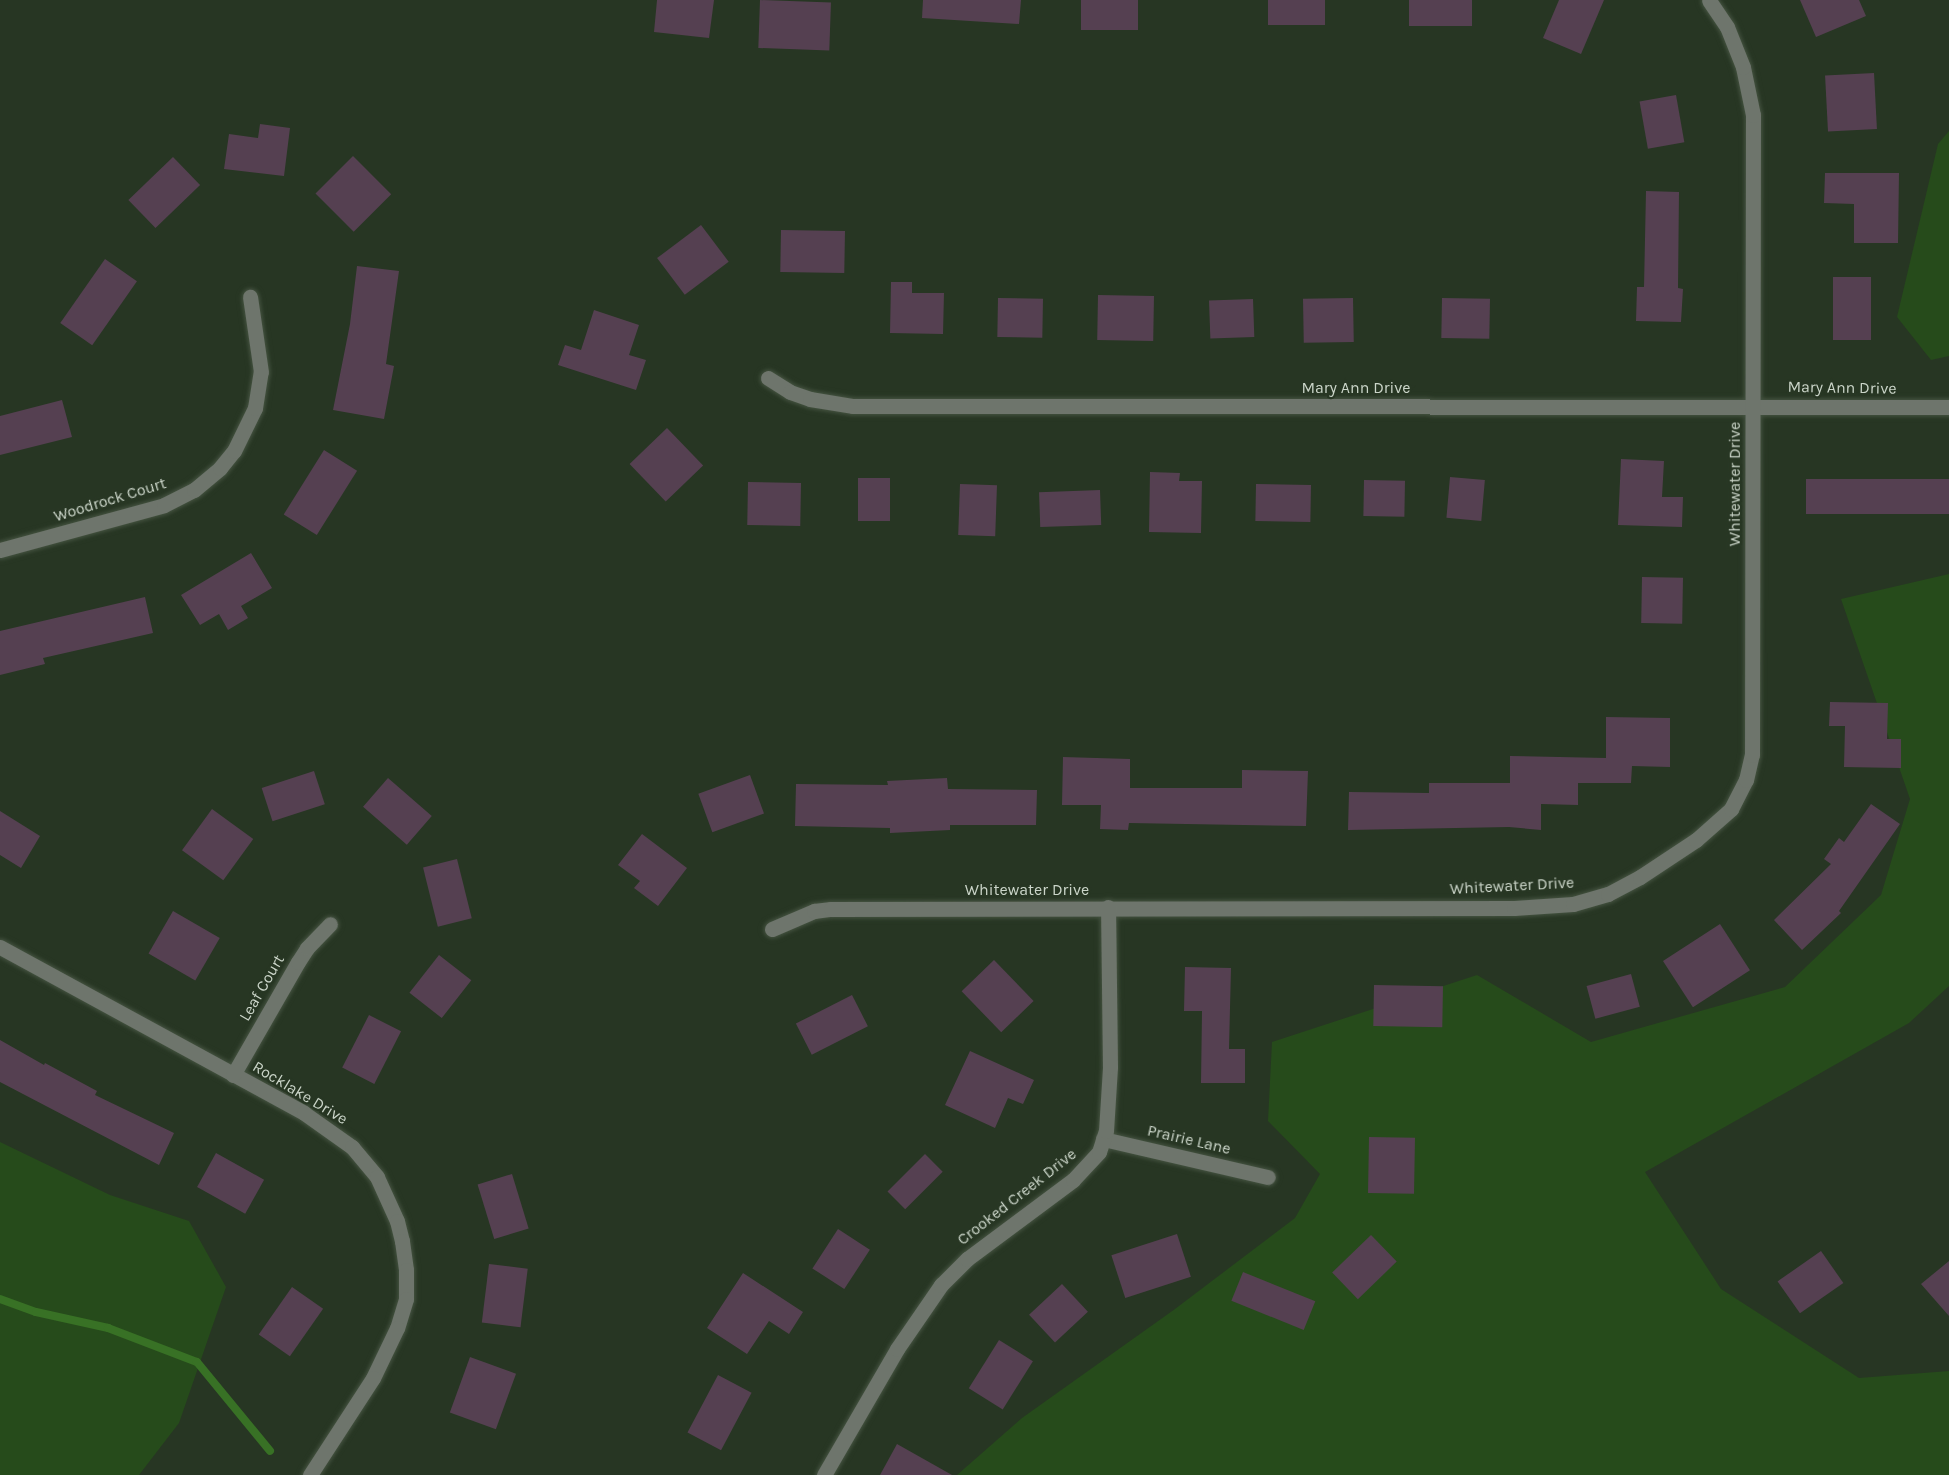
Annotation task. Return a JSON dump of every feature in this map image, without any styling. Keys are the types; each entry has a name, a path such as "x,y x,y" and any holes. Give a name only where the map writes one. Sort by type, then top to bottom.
{"street":[{"name":"Whitewater Drive","path":"771,929 814,911 831,909 1514,908 1573,904 1608,894 1696,840 1731,809 1746,780 1752,755 1753,116 1743,67 1727,27 1709,0"},
{"name":"Woodrock Court","path":"0,550 164,505 194,490 220,468 234,451 255,408 261,372 250,297"},
{"name":"Mary Ann Drive","path":"768,378 790,392 810,399 853,406 1753,405 1949,407"},
{"name":"Crooked Creek Drive","path":"824,1475 897,1349 941,1285 967,1259 1073,1180 1090,1164 1103,1139 1110,1066 1108,908"},
{"name":"Leaf Court","path":"233,1075 297,962 330,924"},
{"name":"Rocklake Drive","path":"0,947 304,1113 352,1147 377,1177 397,1221 402,1241 406,1270 406,1299 397,1328 374,1378 310,1475"},
{"name":"Prairie Lane","path":"1103,1139 1268,1177"}],"green space":[{"path":"1949,131 1949,356 1931,360 1897,317 1938,144"},
{"path":"1949,574 1949,986 1909,1023 1645,1172 1721,1289 1859,1378 1949,1371 1949,1475 957,1475 1022,1418 1175,1309 1295,1218 1320,1174 1268,1121 1272,1042 1477,975 1591,1042 1785,987 1881,895 1910,799 1841,599"},
{"path":"0,1142 110,1195 189,1221 226,1287 179,1423 139,1475 0,1475"}],"building":[{"path":"657,0 714,0 709,38 654,32"},
{"path":"760,0 831,2 829,50 758,48"},
{"path":"923,0 1021,0 1019,24 922,18"},
{"path":"1081,0 1138,0 1138,30 1081,30"},
{"path":"1268,0 1325,0 1325,25 1268,25"},
{"path":"1409,0 1472,0 1472,26 1409,26"},
{"path":"1559,0 1604,0 1581,54 1543,38"},
{"path":"1800,0 1859,0 1866,16 1816,37"},
{"path":"1874,73 1877,129 1828,131 1825,76"},
{"path":"1676,95 1684,142 1648,149 1640,101"},
{"path":"260,124 290,128 284,176 224,169 229,134 258,138"},
{"path":"353,156 391,194 354,232 316,193"},
{"path":"173,157 200,185 155,228 128,200"},
{"path":"1825,173 1899,173 1898,243 1854,243 1854,204 1824,203"},
{"path":"1646,191 1679,192 1678,288 1683,289 1681,322 1636,321 1637,287 1644,287"},
{"path":"701,225 729,262 685,295 657,258"},
{"path":"781,230 845,231 844,273 780,272"},
{"path":"105,259 137,281 92,345 60,323"},
{"path":"357,266 399,271 386,364 394,366 384,419 333,410 350,324"},
{"path":"1833,277 1871,277 1871,340 1833,340"},
{"path":"891,282 912,282 912,293 944,293 943,334 890,333"},
{"path":"1098,295 1154,296 1153,341 1097,340"},
{"path":"998,298 1043,299 1042,338 997,337"},
{"path":"1353,298 1354,342 1304,343 1303,299"},
{"path":"1442,298 1490,299 1489,339 1441,338"},
{"path":"1253,299 1254,337 1210,339 1209,301"},
{"path":"594,310 639,325 629,355 646,360 636,390 558,365 565,345 581,350"},
{"path":"62,400 72,437 0,455 0,416"},
{"path":"667,428 703,465 666,502 630,464"},
{"path":"324,450 357,471 317,535 284,514"},
{"path":"1621,459 1664,461 1662,497 1683,497 1682,527 1618,525"},
{"path":"1150,472 1180,473 1179,481 1202,481 1201,533 1149,532"},
{"path":"1450,477 1485,480 1481,521 1446,518"},
{"path":"858,478 890,478 890,521 858,521"},
{"path":"1806,479 1949,479 1949,514 1806,514"},
{"path":"1364,480 1405,481 1404,517 1363,516"},
{"path":"748,482 801,483 800,526 747,525"},
{"path":"960,484 997,485 995,536 958,535"},
{"path":"1256,484 1311,485 1310,522 1255,521"},
{"path":"1100,490 1101,525 1040,527 1039,492"},
{"path":"251,553 272,588 241,606 248,618 228,630 219,614 200,625 181,595"},
{"path":"1642,577 1683,578 1682,624 1641,623"},
{"path":"145,597 153,633 43,658 45,664 0,675 0,631"},
{"path":"1830,702 1888,703 1887,739 1901,739 1901,768 1844,767 1845,726 1829,726"},
{"path":"1606,717 1670,718 1670,767 1632,766 1631,783 1578,783 1578,805 1541,804 1541,830 1509,827 1348,830 1349,792 1429,793 1429,783 1510,783 1510,756 1606,758"},
{"path":"1063,757 1130,759 1130,788 1242,788 1242,770 1308,771 1306,826 1129,823 1128,830 1100,829 1101,805 1062,805"},
{"path":"314,771 325,804 273,821 262,788"},
{"path":"750,775 764,814 712,832 698,794"},
{"path":"388,778 432,816 407,845 363,807"},
{"path":"947,778 948,789 1037,790 1036,825 950,825 950,830 890,833 890,828 795,826 796,784 888,785 887,781"},
{"path":"1871,804 1900,824 1839,911 1841,913 1802,950 1774,920 1831,864 1824,859 1839,838 1844,842"},
{"path":"212,809 253,839 223,880 182,850"},
{"path":"0,811 40,836 21,868 0,855"},
{"path":"642,834 687,868 658,906 634,888 640,881 618,865"},
{"path":"457,859 472,918 438,927 423,867"},
{"path":"173,911 220,938 195,980 148,953"},
{"path":"1720,924 1750,970 1693,1007 1663,961"},
{"path":"439,955 471,980 442,1018 409,993"},
{"path":"994,960 1034,1001 1001,1032 962,991"},
{"path":"1185,967 1231,968 1229,1049 1245,1049 1245,1083 1201,1083 1202,1011 1184,1011"},
{"path":"1631,974 1640,1007 1595,1019 1587,986"},
{"path":"1374,985 1443,986 1442,1027 1373,1026"},
{"path":"852,995 868,1026 812,1055 796,1024"},
{"path":"369,1015 401,1031 374,1084 342,1068"},
{"path":"0,1040 97,1091 95,1095 174,1133 159,1165 0,1082"},
{"path":"970,1051 1034,1080 1023,1104 1008,1098 995,1128 945,1105"},
{"path":"1369,1137 1415,1138 1414,1194 1368,1193"},
{"path":"216,1153 264,1180 245,1214 197,1187"},
{"path":"925,1154 943,1172 905,1209 888,1191"},
{"path":"512,1174 529,1229 494,1239 478,1185"},
{"path":"838,1229 870,1250 844,1289 812,1268"},
{"path":"1177,1234 1191,1277 1125,1298 1111,1255"},
{"path":"1371,1235 1397,1262 1358,1299 1332,1273"},
{"path":"1821,1251 1843,1283 1800,1313 1778,1281"},
{"path":"1949,1261 1949,1316 1921,1284"},
{"path":"489,1264 528,1269 521,1327 482,1323"},
{"path":"1243,1272 1315,1301 1304,1330 1231,1301"},
{"path":"743,1273 803,1312 789,1334 769,1321 747,1354 707,1328"},
{"path":"1062,1284 1088,1312 1055,1342 1029,1315"},
{"path":"292,1287 323,1309 290,1356 259,1335"},
{"path":"999,1340 1033,1361 1003,1410 969,1388"},
{"path":"470,1357 516,1374 496,1429 450,1412"},
{"path":"718,1375 752,1393 721,1450 687,1432"},
{"path":"897,1444 952,1475 880,1475"}],"waterway":[{"path":"0,1299 36,1312 108,1328 197,1362 270,1451"}]}
